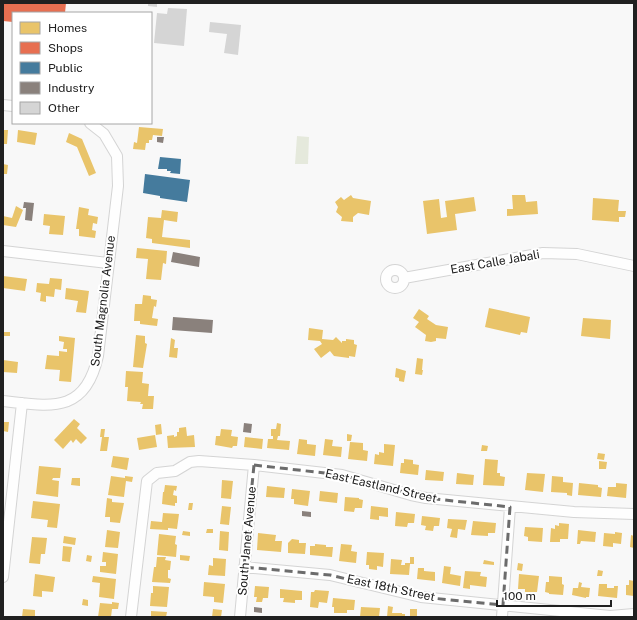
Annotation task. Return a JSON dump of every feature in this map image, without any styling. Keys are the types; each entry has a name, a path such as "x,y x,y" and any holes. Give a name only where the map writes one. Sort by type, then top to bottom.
{"street":[{"name":"South Magnolia Avenue","path":"3,400 45,406 65,403 77,396 87,385 95,372 118,186 117,156 104,134 91,124"},
{"path":"3,252 108,263"},
{"name":"East Calle Jabali","path":"404,278 543,253 577,254 634,266"},
{"path":"3,577 4,553 22,403"},
{"name":"East Eastland Street","path":"131,617 145,489 150,473 175,470 190,462 199,461 254,465 342,475 426,498 574,512 634,514"},
{"name":"South Janet Avenue","path":"240,617 254,465"},
{"path":"502,617 510,507"},
{"name":"East 18th Street","path":"244,567 330,575 421,597 610,616 634,614"}],"highlighted area":[{"path":"254,465 342,475 426,498 510,507 503,605 421,597 330,575 244,567"}],"shaded area":[{"path":"297,136 309,137 308,164 295,164"}],"building: Homes":[{"path":"139,127 163,129 162,136 153,135 152,140 149,140 149,143 146,143 145,150 133,149 134,142 137,143"},
{"path":"3,130 8,130 7,144 3,144"},
{"path":"18,130 37,133 35,145 17,142"},
{"path":"69,133 82,139 96,173 89,176 77,147 66,142"},
{"path":"3,164 8,165 7,174 3,174"},
{"path":"351,195 353,198 371,201 369,215 358,213 353,217 353,222 341,221 342,217 336,212 338,207 335,202 341,197 344,200"},
{"path":"512,195 525,195 526,202 537,201 538,214 507,216 507,209 513,209"},
{"path":"474,197 476,211 455,214 457,230 427,234 423,201 439,199 441,218 447,217 445,201"},
{"path":"593,198 619,200 618,211 626,211 625,217 619,217 619,222 592,220"},
{"path":"16,206 23,210 16,227 3,225 3,216 12,218"},
{"path":"79,207 89,209 88,215 98,217 97,224 93,223 92,230 96,231 95,238 79,236 79,229 76,229"},
{"path":"162,210 178,212 177,222 164,220 162,237 190,240 190,248 152,243 152,239 146,238 148,217 161,218"},
{"path":"44,214 65,216 63,235 49,234 50,226 43,225"},
{"path":"137,248 167,251 166,264 163,263 161,280 146,279 148,259 136,258"},
{"path":"3,276 27,279 25,291 3,288"},
{"path":"50,278 62,279 61,290 55,289 54,297 46,296 46,302 40,301 41,293 36,292 37,283 49,284"},
{"path":"66,288 89,291 86,313 76,312 78,301 65,299"},
{"path":"143,295 151,296 151,299 157,300 156,307 154,306 152,318 158,319 157,326 140,324 140,321 134,321 135,304 142,304"},
{"path":"489,308 530,317 527,333 521,332 520,335 485,327"},
{"path":"419,309 429,316 427,319 436,325 448,327 446,339 436,338 436,341 425,341 426,335 415,327 419,322 413,318"},
{"path":"583,318 611,320 610,339 581,336"},
{"path":"309,328 323,330 322,339 333,340 336,337 342,343 342,341 346,341 346,339 354,340 354,344 357,345 355,357 349,356 349,358 334,356 330,351 321,358 314,349 322,344 320,341 308,340"},
{"path":"3,332 10,332 10,336 3,336"},
{"path":"136,335 145,336 145,343 147,344 143,368 133,367"},
{"path":"59,336 75,338 71,382 59,381 60,370 45,369 47,355 59,356 59,351 67,352 67,349 63,349 64,342 59,341"},
{"path":"171,338 175,340 174,348 178,348 177,358 169,357"},
{"path":"417,358 423,359 422,375 415,374"},
{"path":"3,360 18,362 17,373 3,372"},
{"path":"396,368 406,371 404,382 399,381 399,378 395,377"},
{"path":"126,371 143,372 142,383 149,384 148,396 154,396 153,409 142,409 143,404 140,404 141,402 127,401 128,387 125,387"},
{"path":"74,419 80,424 77,428 87,438 81,444 76,439 73,443 71,440 63,449 54,440"},
{"path":"3,422 9,422 8,432 3,431"},
{"path":"277,423 281,424 280,436 278,436 277,440 290,441 289,450 267,448 268,439 273,439 273,436 271,436 271,429 276,429"},
{"path":"161,424 162,434 156,435 155,425"},
{"path":"186,427 187,436 194,435 195,447 168,448 167,436 177,436 179,428"},
{"path":"101,429 105,429 104,437 109,437 107,451 100,451 102,437 100,437"},
{"path":"221,429 232,430 231,436 238,437 237,446 233,446 232,448 215,445 216,436 220,436"},
{"path":"347,434 352,435 351,441 347,441"},
{"path":"155,435 157,447 139,450 137,438"},
{"path":"245,437 263,439 262,449 244,447"},
{"path":"299,439 307,440 307,444 316,445 315,456 297,454"},
{"path":"325,439 333,440 332,446 342,447 341,457 323,455"},
{"path":"350,442 363,443 363,450 368,451 367,461 348,459"},
{"path":"384,444 395,445 393,466 374,464 375,454 379,455 379,452 384,453"},
{"path":"482,445 488,446 487,451 481,451"},
{"path":"598,453 605,454 604,460 597,459"},
{"path":"113,456 129,458 127,470 111,467"},
{"path":"404,459 413,460 413,464 419,465 418,475 400,473 401,463 404,463"},
{"path":"485,459 498,460 497,473 500,473 500,476 505,477 504,486 483,485"},
{"path":"599,461 607,462 606,469 599,469"},
{"path":"39,466 61,468 60,478 53,478 52,480 59,481 58,497 36,494"},
{"path":"426,470 444,472 443,481 425,480"},
{"path":"457,473 474,475 473,485 456,484"},
{"path":"527,473 545,474 543,492 525,490"},
{"path":"111,476 125,478 125,476 133,477 132,482 126,481 124,497 108,495"},
{"path":"552,476 563,477 563,482 573,483 572,496 567,495 567,493 551,492"},
{"path":"72,478 80,478 80,486 71,485"},
{"path":"222,480 233,481 231,499 221,498"},
{"path":"579,483 598,485 598,487 602,488 601,497 578,495"},
{"path":"616,483 627,484 626,498 607,496 608,487 616,487"},
{"path":"165,485 177,486 173,495 177,496 177,503 175,503 175,506 162,504"},
{"path":"267,486 285,488 284,498 266,497"},
{"path":"292,489 310,491 308,506 294,504 294,499 291,499"},
{"path":"320,491 338,493 337,503 319,501"},
{"path":"345,497 359,498 363,500 362,508 355,508 354,512 344,511"},
{"path":"107,498 112,499 112,502 124,503 120,523 110,522 110,517 105,517"},
{"path":"33,501 60,504 57,528 47,527 48,520 31,518"},
{"path":"189,503 193,503 192,510 188,510"},
{"path":"222,506 231,507 229,525 220,524"},
{"path":"371,506 388,508 388,517 379,516 379,520 370,519"},
{"path":"396,512 415,514 414,523 408,523 407,527 395,526"},
{"path":"163,513 179,514 177,529 150,529 151,521 162,522"},
{"path":"422,516 440,518 439,526 434,526 433,531 425,530 426,526 421,525"},
{"path":"448,519 467,520 465,530 458,529 457,538 450,537 452,529 447,528"},
{"path":"473,521 496,523 495,533 488,533 488,536 471,535"},
{"path":"559,523 569,524 568,539 560,539 560,542 550,542 551,528 555,529 555,525 559,526"},
{"path":"525,527 543,528 542,542 528,541 528,537 524,536"},
{"path":"207,529 213,529 213,533 206,533"},
{"path":"107,530 120,532 118,548 105,547"},
{"path":"578,530 596,532 595,542 581,541 580,544 577,544"},
{"path":"183,531 190,532 190,536 182,535"},
{"path":"220,531 229,532 228,551 219,550"},
{"path":"615,532 622,533 621,544 613,543 613,547 603,546 604,533 615,534"},
{"path":"258,533 276,535 275,541 282,541 281,552 257,550"},
{"path":"159,534 176,536 176,557 157,555"},
{"path":"631,535 634,536 634,548 630,547"},
{"path":"64,536 76,538 75,545 63,543"},
{"path":"32,537 47,538 45,554 41,554 40,564 29,563"},
{"path":"292,539 299,540 299,543 306,543 305,554 288,553 288,543"},
{"path":"315,544 333,547 332,557 310,555 310,546 315,546"},
{"path":"341,544 352,545 351,551 357,552 356,563 339,561"},
{"path":"63,546 72,547 70,562 62,561"},
{"path":"103,552 118,554 116,574 100,572 100,566 106,566 106,562 102,562"},
{"path":"367,552 384,553 383,567 377,566 377,570 369,569 369,565 366,565"},
{"path":"87,555 92,556 91,562 86,561"},
{"path":"180,555 190,556 189,561 180,560"},
{"path":"157,557 166,557 165,560 171,561 170,570 168,570 168,578 171,579 170,583 152,582"},
{"path":"410,557 414,557 414,564 410,564 409,575 390,574 391,559 402,560 401,565 405,565 405,563 410,563"},
{"path":"213,558 226,559 225,576 208,575 209,565 213,566"},
{"path":"484,560 494,562 494,565 483,564"},
{"path":"518,563 523,564 522,571 517,570"},
{"path":"444,566 451,567 450,574 461,576 460,586 442,583"},
{"path":"418,568 424,568 424,571 435,572 435,581 417,579"},
{"path":"598,570 603,571 602,576 597,576"},
{"path":"465,571 481,572 480,576 487,577 486,587 470,585 470,589 463,588"},
{"path":"35,574 55,577 53,592 42,591 42,597 33,596"},
{"path":"519,574 539,576 537,592 525,592 525,589 518,589"},
{"path":"93,576 116,579 114,599 99,597 100,583 92,582"},
{"path":"549,576 562,577 562,584 564,585 563,595 549,594 545,592 546,582 549,582"},
{"path":"629,580 634,581 634,596 626,595 626,585 629,585"},
{"path":"204,582 225,584 223,603 214,602 214,597 203,596"},
{"path":"579,582 582,583 581,587 590,588 589,597 586,598 572,595 573,588 578,588"},
{"path":"599,584 607,584 607,588 614,588 614,586 618,586 617,598 598,596"},
{"path":"153,586 169,587 167,607 150,606"},
{"path":"255,586 269,587 268,598 263,598 262,602 256,602 257,597 254,597"},
{"path":"280,589 302,591 302,600 295,600 295,603 283,602 284,598 280,598"},
{"path":"315,590 329,591 327,603 319,602 318,608 310,607 311,592 314,592"},
{"path":"333,598 355,600 354,610 347,610 347,613 334,613 334,607 332,607"},
{"path":"83,599 88,600 88,606 82,605"},
{"path":"112,602 119,603 118,609 112,609 111,617 98,617 100,603 112,604"},
{"path":"388,606 393,607 392,613 402,613 405,614 405,617 387,617"},
{"path":"361,607 380,608 379,617 360,617"},
{"path":"23,609 35,610 35,617 22,617"},
{"path":"213,609 222,610 221,617 212,617"},
{"path":"410,609 417,609 417,617 410,617"},
{"path":"151,611 167,612 166,617 151,617"}],"building: Shops":[{"path":"3,3 66,3 65,12 12,12 12,22 3,21"}],"building: Public":[{"path":"160,157 181,159 180,174 170,173 171,171 167,171 167,169 158,169"},
{"path":"145,174 190,180 187,202 160,198 160,196 143,193"}],"building: Industry":[{"path":"157,137 164,137 163,143 157,142"},
{"path":"24,202 34,203 32,221 25,220 26,208 23,208"},
{"path":"173,252 200,257 199,267 171,262"},
{"path":"173,317 213,320 212,333 172,330"},
{"path":"244,423 252,424 251,433 243,432"},
{"path":"302,511 311,512 311,517 302,516"},
{"path":"254,607 262,608 262,613 254,612"}],"building: Other":[{"path":"148,3 157,3 157,7 148,6"},
{"path":"168,8 187,9 184,46 154,43 157,13 167,14"},
{"path":"210,22 241,25 238,55 224,53 227,34 209,32"}]}
